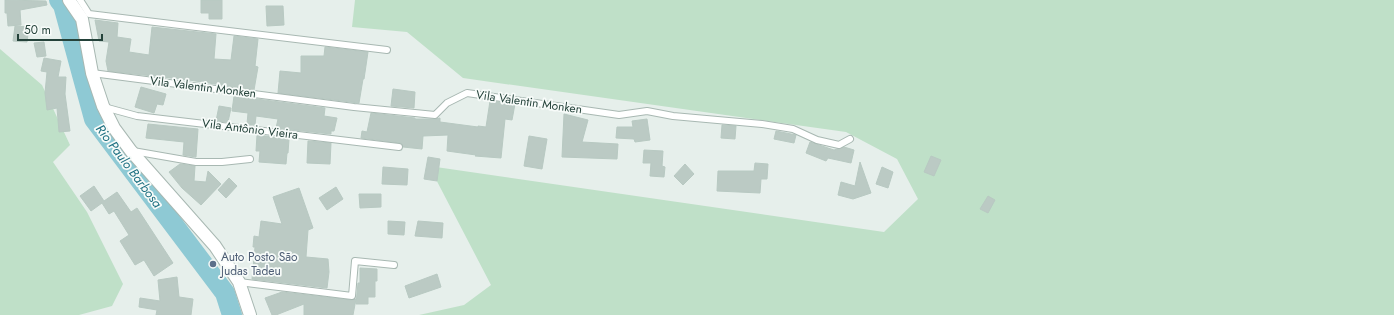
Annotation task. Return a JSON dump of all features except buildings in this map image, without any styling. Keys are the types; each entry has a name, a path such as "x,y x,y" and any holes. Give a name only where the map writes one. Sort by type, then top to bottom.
{"street":[{"path":"69,0 82,19 92,73 103,106 114,128 131,151 215,246 239,282 250,315"}],"lane":[{"path":"80,0 90,14 388,50"},
{"name":"Vila Valentin Monken","path":"92,73 354,107 435,115 447,103 467,93 619,115 647,111 673,116 762,124 793,129 817,140 839,145 850,139"},
{"name":"Vila Antônio Vieira","path":"103,106 137,116 399,147"},
{"path":"131,151 196,162 222,162 250,159"},
{"path":"239,282 352,296 355,261 394,265"}],"green space":[{"path":"355,0 1394,0 1394,315 419,315 464,305 491,285 429,166 884,232 918,199 897,159 846,132 463,78 407,32 352,27"},
{"path":"0,49 42,85 70,145 53,162 87,212 123,284 112,306 79,315 0,315"}],"waterway":[{"name":"Rio Paulo Barbosa","path":"59,0 63,5 94,119 225,293 232,315"}],"place":[{"name":"Auto Posto São Judas Tadeu","path":"213,264"}]}
